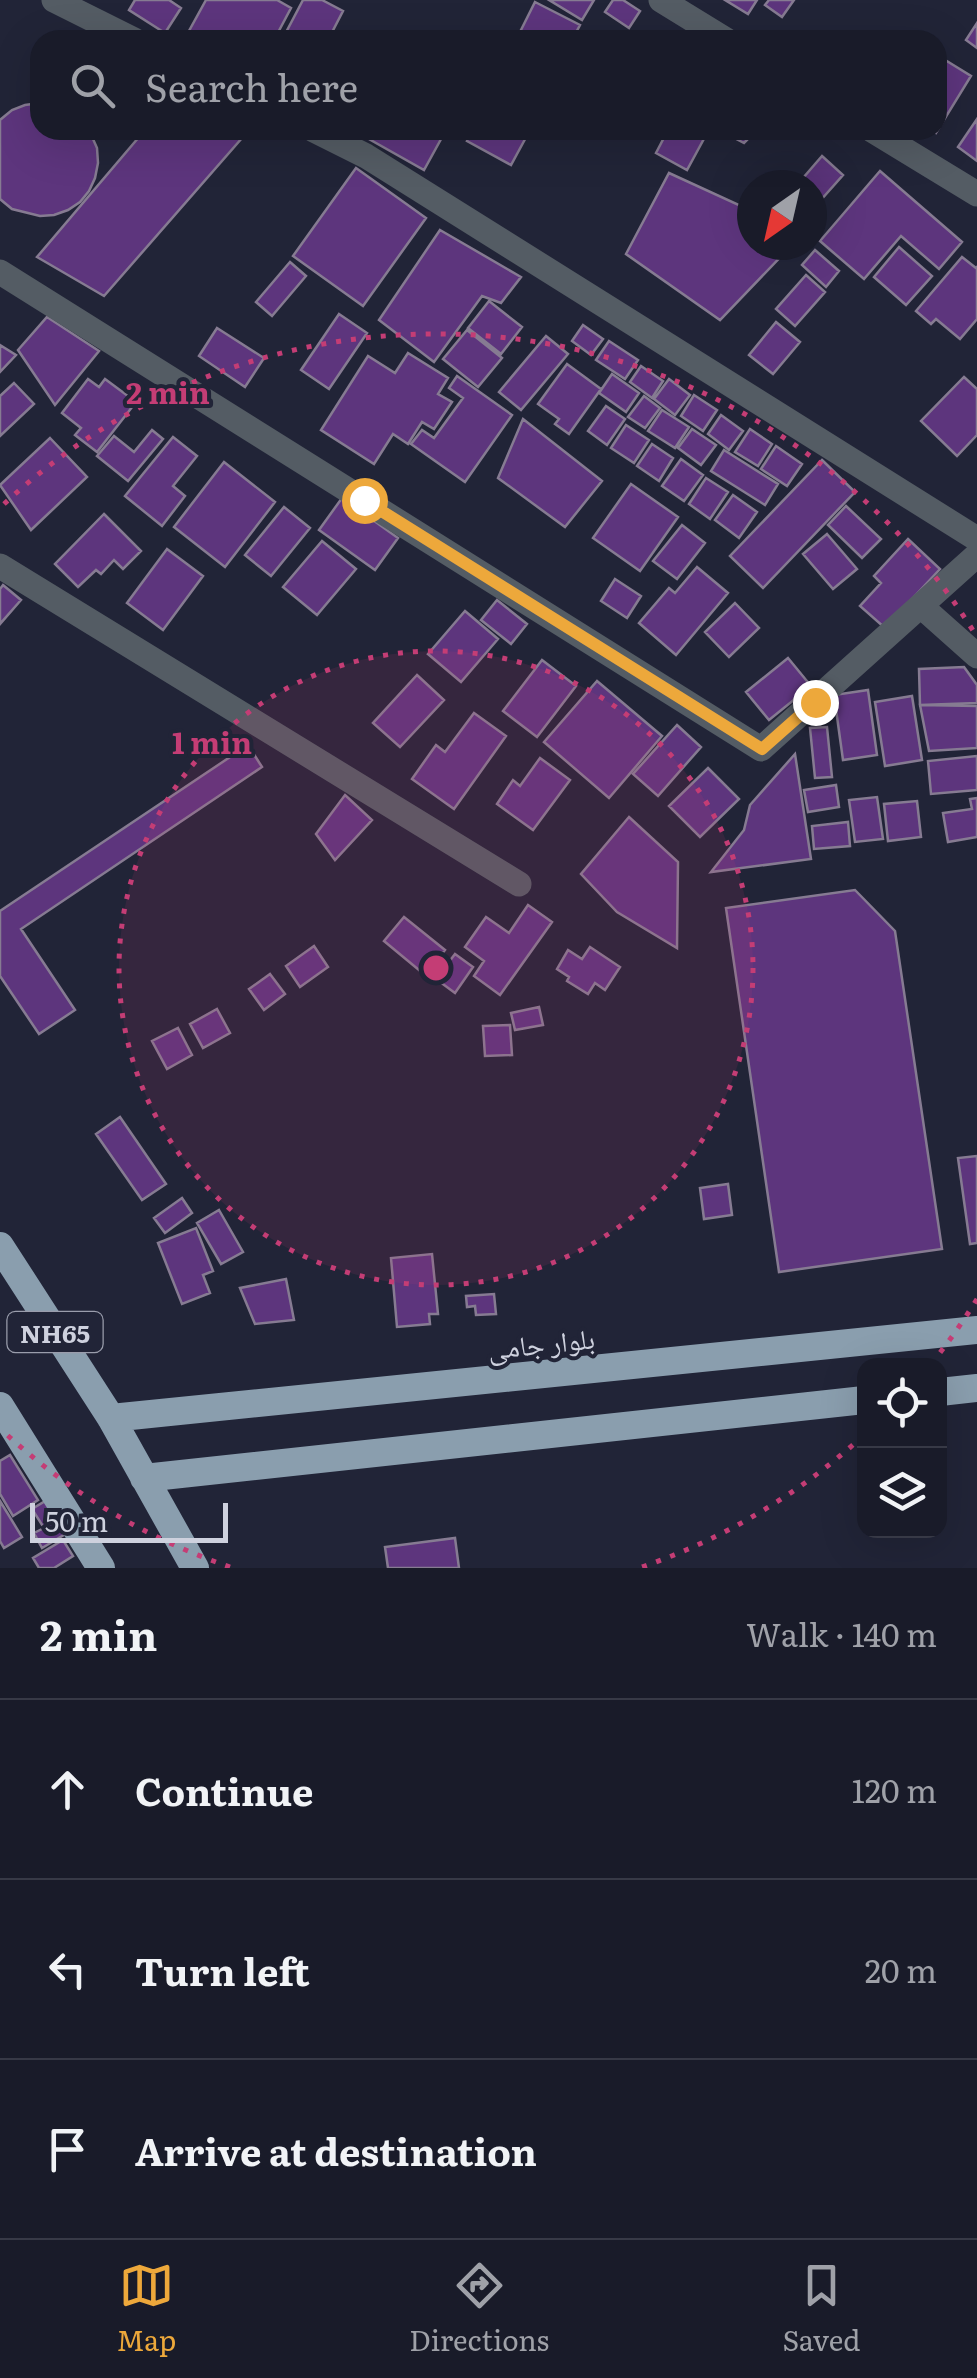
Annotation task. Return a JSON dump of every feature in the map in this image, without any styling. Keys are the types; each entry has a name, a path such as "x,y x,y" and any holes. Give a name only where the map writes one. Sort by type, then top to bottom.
{"highway":[{"name":"NH65","path":"0,1246 111,1418 196,1568"},
{"name":"بلوار جامی","path":"111,1418 977,1330"},
{"path":"947,1391 977,1388"},
{"path":"144,1478 857,1401"},
{"path":"5,1414 101,1568"}],"street":[{"path":"54,0 114,30"},
{"path":"661,0 710,30"},
{"path":"334,140 366,156 977,539"},
{"path":"888,140 977,194"},
{"path":"0,272 762,749 977,555"},
{"path":"0,566 519,884"},
{"path":"922,607 977,656"}],"building":[{"path":"135,0 169,0 181,8 167,30 160,30 129,10"},
{"path":"206,0 277,0 291,8 279,30 190,30"},
{"path":"303,0 322,0 343,11 333,30 287,30"},
{"path":"549,0 594,0 582,20"},
{"path":"613,0 623,0 640,11 629,28 605,12"},
{"path":"725,0 757,0 748,14"},
{"path":"769,0 794,0 782,17 765,5"},
{"path":"535,2 580,25 577,30 521,30"},
{"path":"977,23 977,48 966,40"},
{"path":"947,61 971,76 947,115"},
{"path":"30,104 30,140 93,140 97,148 98,163 89,191 80,202 54,215 12,209 0,199 0,120"},
{"path":"977,119 977,161 958,147"},
{"path":"136,140 240,140 104,296 37,257"},
{"path":"371,140 440,140 424,170"},
{"path":"468,140 525,140 511,165"},
{"path":"663,140 703,140 687,170 656,153"},
{"path":"822,156 843,175 827,193 827,170 810,170"},
{"path":"356,168 426,218 363,306 293,256"},
{"path":"880,171 962,242 939,269 901,236 864,279 827,247 827,233"},
{"path":"669,173 737,204 737,260 778,260 720,320 626,254"},
{"path":"440,230 521,277 501,303 482,296 434,362 379,320"},
{"path":"899,247 932,276 906,305 874,277"},
{"path":"962,257 977,267 977,319 960,339 936,319 931,324 916,311"},
{"path":"806,260 826,260 839,271 826,287 802,265"},
{"path":"290,262 306,276 272,316 256,302"},
{"path":"806,275 825,292 795,326 776,309"},
{"path":"489,301 522,327 501,354 468,328"},
{"path":"339,314 367,333 329,389 301,370"},
{"path":"47,317 99,351 55,405 18,350"},
{"path":"776,322 800,342 773,374 749,355"},
{"path":"583,325 603,339 591,355 572,341"},
{"path":"217,328 264,358 245,387 199,356"},
{"path":"467,330 502,358 478,387 443,359"},
{"path":"546,336 568,354 521,410 499,392"},
{"path":"609,341 638,360 625,379 596,360"},
{"path":"0,345 16,355 0,372"},
{"path":"408,353 448,378 438,394 452,402 434,429 422,422 408,444 393,434 374,464 321,430 368,356 395,373"},
{"path":"567,364 601,389 569,434 555,424 559,419 538,404"},
{"path":"641,366 663,381 652,398 630,382"},
{"path":"612,374 639,393 626,412 599,393"},
{"path":"457,376 512,415 465,482 411,444 422,430 434,438 463,398 449,388"},
{"path":"964,377 977,389 977,435 957,456 921,421"},
{"path":"88,379 99,387 105,379 136,402 97,452 75,435 81,428 62,413"},
{"path":"669,379 690,395 675,415 654,399"},
{"path":"14,383 34,404 0,436 0,396"},
{"path":"694,395 717,410 703,431 681,416"},
{"path":"644,396 660,408 645,428 628,417"},
{"path":"606,406 625,419 607,445 588,431"},
{"path":"662,410 689,427 675,448 648,431"},
{"path":"721,415 743,431 729,450 708,434"},
{"path":"523,419 602,481 565,527 498,478"},
{"path":"626,425 649,440 634,463 611,448"},
{"path":"692,429 716,445 701,465 678,448"},
{"path":"750,429 772,444 758,466 735,452"},
{"path":"152,430 163,439 128,481 97,456 114,436 134,452"},
{"path":"173,437 197,456 173,486 185,496 162,526 125,496"},
{"path":"50,438 87,477 31,530 0,485"},
{"path":"652,444 673,458 659,481 637,466"},
{"path":"776,446 802,464 787,486 761,469"},
{"path":"724,450 778,484 765,505 711,471"},
{"path":"681,459 703,475 684,501 662,486"},
{"path":"822,460 855,492 763,588 730,556"},
{"path":"224,462 275,502 225,567 174,527"},
{"path":"706,478 728,492 710,519 689,504"},
{"path":"631,484 678,517 640,571 593,538"},
{"path":"733,495 757,512 739,538 715,520"},
{"path":"342,498 398,538 375,570 319,530"},
{"path":"846,506 881,539 862,558 828,525"},
{"path":"284,507 310,528 271,576 245,555"},
{"path":"104,514 141,551 123,569 114,560 101,574 96,570 78,587 55,564"},
{"path":"682,525 705,543 677,579 653,561"},
{"path":"827,534 857,569 833,589 803,554"},
{"path":"908,539 940,569 885,628 860,606 881,583 874,576"},
{"path":"322,541 356,569 317,615 283,587"},
{"path":"167,549 203,576 163,630 127,603"},
{"path":"697,567 728,593 676,655 639,623 669,588 675,593"},
{"path":"615,579 641,596 627,618 601,601"},
{"path":"3,585 21,600 0,624 0,589"},
{"path":"497,600 527,624 511,644 481,620"},
{"path":"735,603 759,628 729,657 705,632"},
{"path":"465,611 498,639 461,682 428,654"},
{"path":"788,658 811,686 769,720 746,692"},
{"path":"542,660 576,686 537,737 503,711"},
{"path":"964,667 977,685 977,703 920,705 919,669"},
{"path":"417,675 444,700 400,747 373,723"},
{"path":"597,681 662,736 609,798 544,742"},
{"path":"868,690 877,755 843,760 834,695"},
{"path":"912,696 922,760 885,766 875,702"},
{"path":"920,705 977,706 977,748 929,751"},
{"path":"474,713 506,736 454,809 412,779 436,745 445,752"},
{"path":"677,725 701,747 658,796 633,774"},
{"path":"827,727 832,777 815,778 810,728"},
{"path":"248,745 262,767 21,929 75,1010 39,1034 0,976 0,911"},
{"path":"795,754 811,859 711,872 744,830 750,805"},
{"path":"977,756 977,790 931,794 928,761"},
{"path":"540,758 570,780 533,830 497,804 513,780 520,786"},
{"path":"708,768 739,799 700,837 669,806"},
{"path":"836,785 839,807 808,812 804,790"},
{"path":"345,795 372,820 335,860 316,834"},
{"path":"877,797 883,839 855,842 849,800"},
{"path":"977,798 977,837 948,842 943,813 972,809 970,799"},
{"path":"917,801 921,837 888,841 884,804"},
{"path":"629,817 678,862 677,948 617,912 581,874"},
{"path":"848,822 850,846 814,849 812,826"},
{"path":"855,890 895,931 942,1249 779,1272 726,908"},
{"path":"528,905 552,922 500,995 474,976 484,961 465,947 486,917 509,933"},
{"path":"404,917 445,950 425,975 384,941"},
{"path":"314,946 328,967 300,987 286,966"},
{"path":"590,947 620,967 605,990 595,983 588,994 567,981 569,977 557,969 568,950 582,959"},
{"path":"455,954 473,967 455,993 436,979"},
{"path":"270,974 285,994 264,1010 249,989"},
{"path":"539,1007 543,1025 515,1030 511,1013"},
{"path":"217,1009 230,1033 203,1048 190,1024"},
{"path":"510,1025 512,1055 485,1056 483,1026"},
{"path":"178,1028 192,1055 167,1069 152,1041"},
{"path":"120,1117 166,1184 142,1200 96,1134"},
{"path":"977,1156 977,1243 970,1244 958,1158"},
{"path":"728,1184 732,1215 704,1219 700,1188"},
{"path":"182,1198 192,1213 165,1233 154,1218"},
{"path":"219,1210 243,1252 221,1264 197,1223"},
{"path":"196,1228 213,1271 203,1275 210,1293 182,1304 158,1243"},
{"path":"432,1254 438,1314 429,1314 430,1324 397,1327 391,1258"},
{"path":"286,1279 294,1320 255,1324 240,1288"},
{"path":"494,1294 496,1314 476,1315 475,1306 467,1307 466,1296"},
{"path":"10,1455 38,1500 13,1516 0,1494 0,1461"},
{"path":"52,1497 72,1530 42,1548 34,1533 44,1528 32,1509"},
{"path":"0,1501 22,1537 4,1548 0,1541"},
{"path":"455,1538 459,1568 388,1568 385,1547"},
{"path":"63,1540 73,1556 54,1568 39,1568 33,1558"}],"route":[{"path":"364,500 762,749 815,702"}]}
